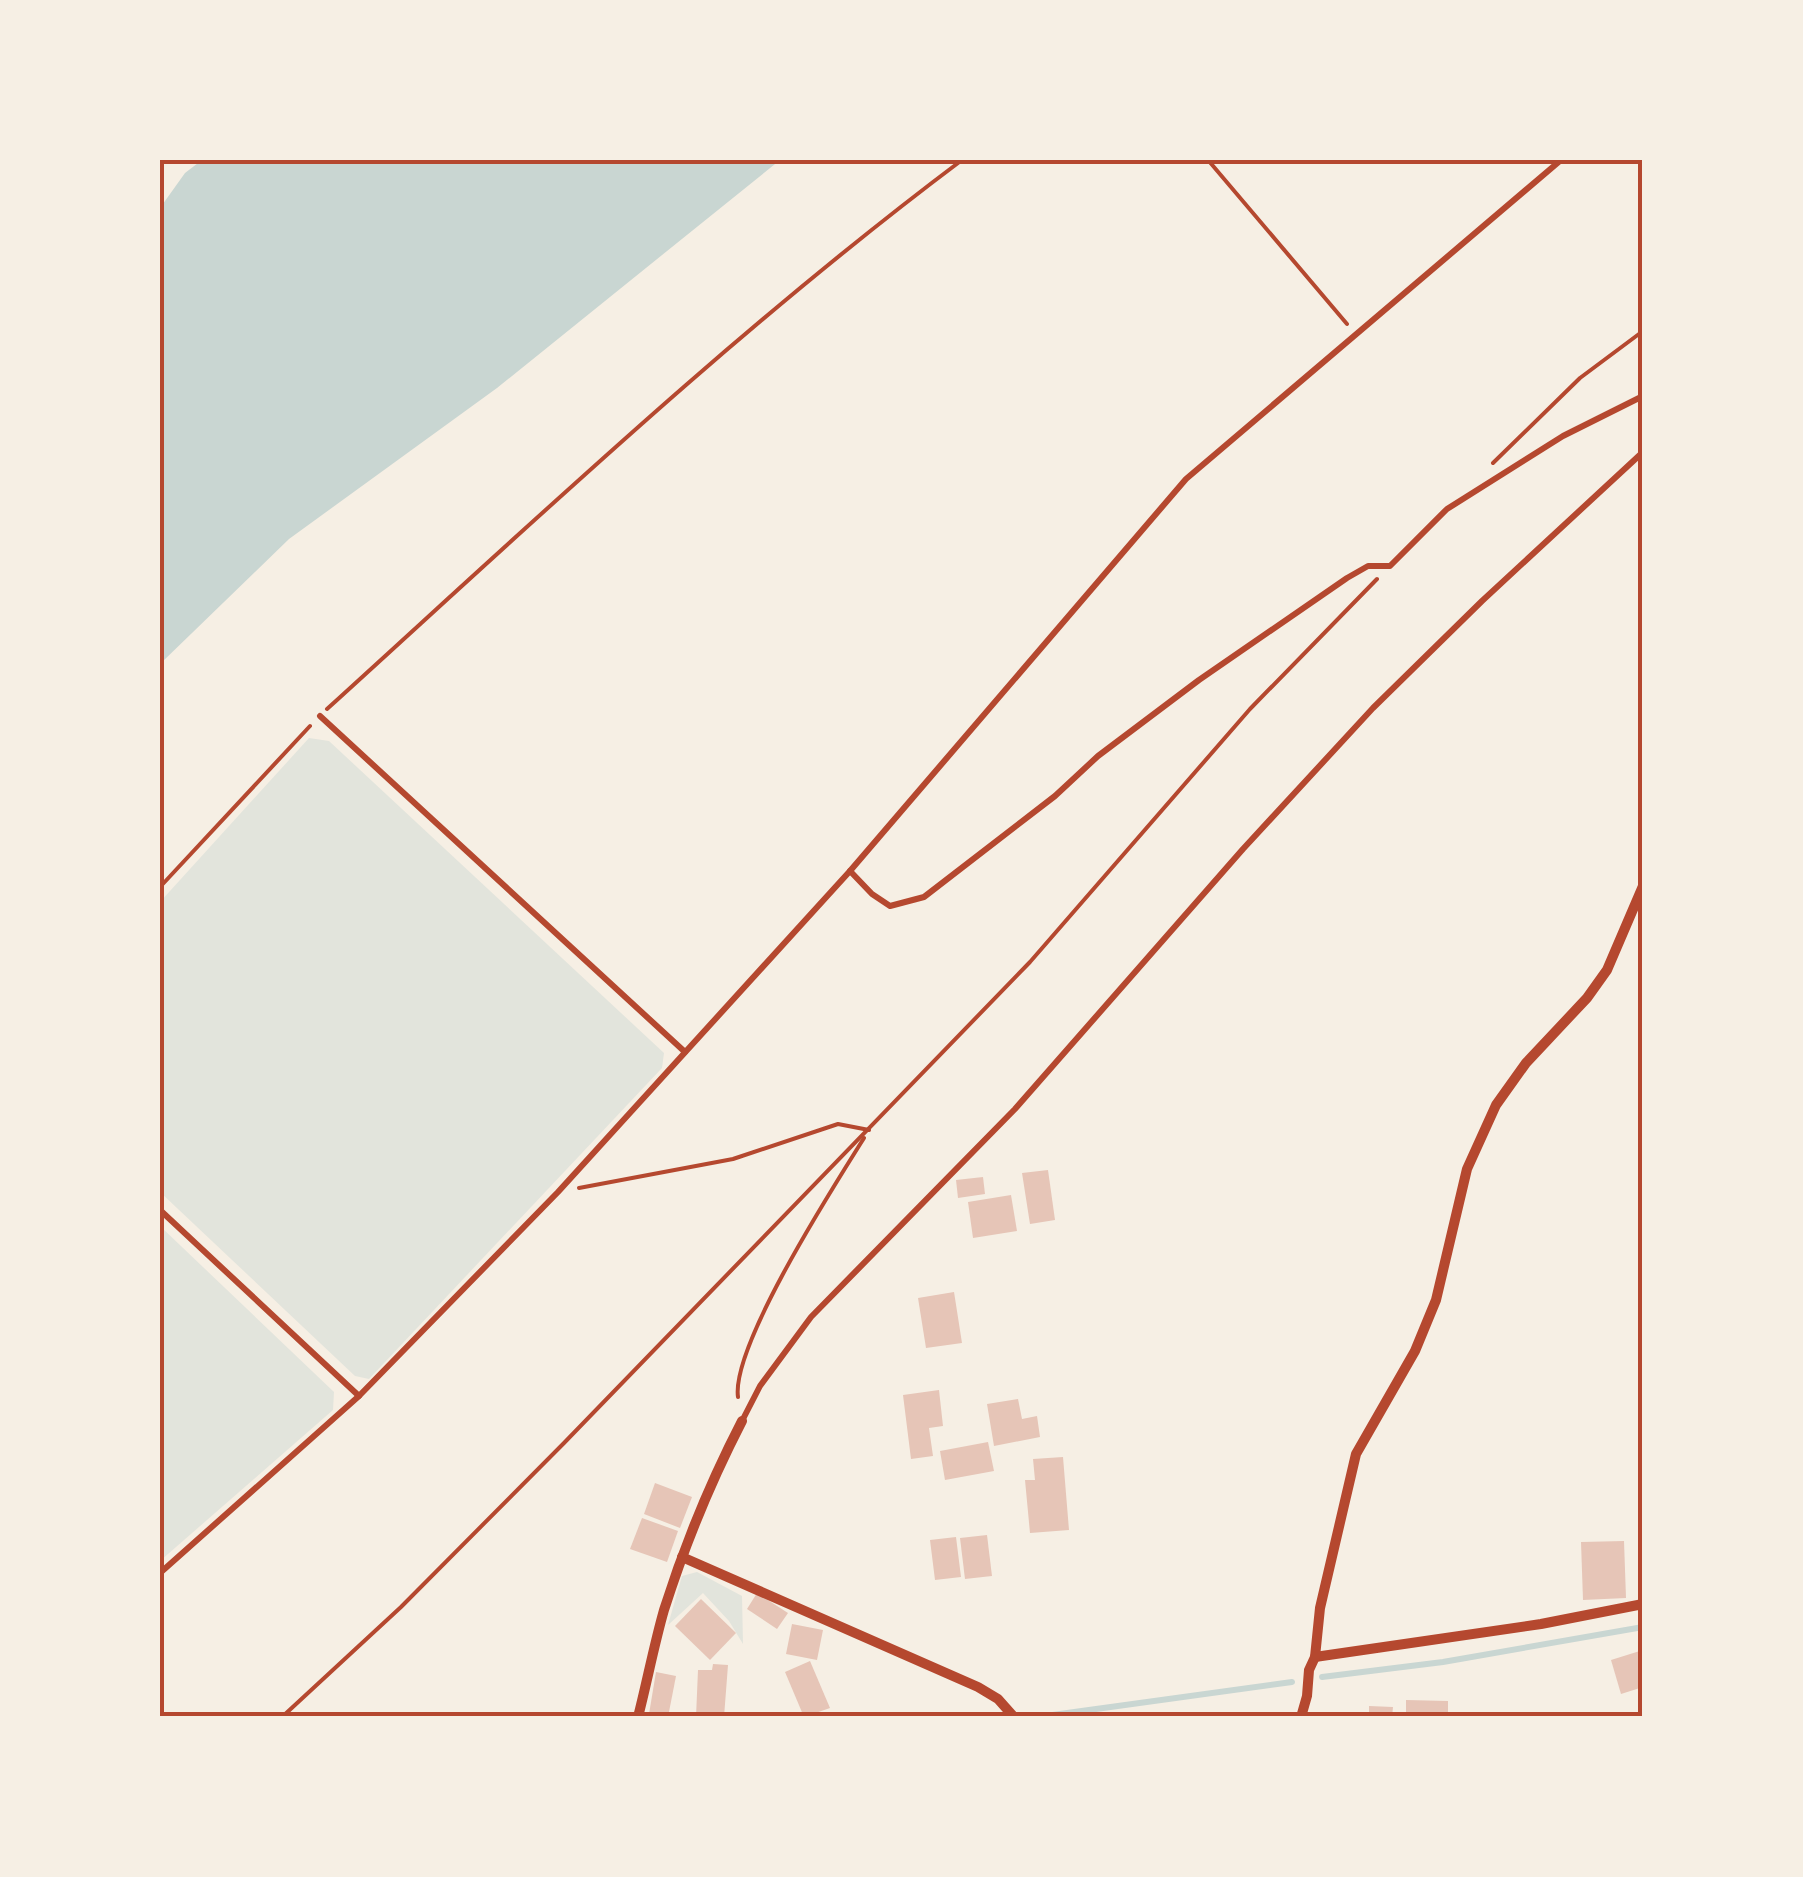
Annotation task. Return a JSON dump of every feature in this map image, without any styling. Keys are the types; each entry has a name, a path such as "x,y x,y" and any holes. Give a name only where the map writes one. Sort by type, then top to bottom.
{"street":[{"path":"1302,1717 1320,1608 1356,1454 1415,1351 1436,1300 1466,1169 1496,1106 1526,1063 1587,998 1607,970 1643,886"},
{"path":"638,1717 663,1614 682,1557 708,1487 742,1421"},
{"path":"682,1557 978,1687 998,1699 1014,1717"},
{"path":"1314,1657 1541,1624 1643,1604"}],"lane":[{"path":"160,1573 360,1396 558,1192 850,871 1186,480 1561,160"},
{"path":"850,871 890,906 924,897 1055,796 1098,756 1346,578 1368,566 1390,566 1447,509 1563,436 1643,396"},
{"path":"742,1421 768,1374 810,1317 1015,1109 1372,708 1643,452"},
{"path":"320,716 685,1052"},
{"path":"160,1210 360,1396"}],"path":[{"path":"160,888 320,716 637,427 890,214 962,160"},
{"path":"1208,160 1356,334"},
{"path":"1484,472 1580,378 1643,331"},
{"path":"282,1717 401,1606 564,1443 1030,962 1250,709 1372,585"},
{"path":"558,1192 733,1159 838,1124 870,1128"},
{"path":"742,1421 737,1387 745,1355 806,1231 870,1128"}],"shaded area":[{"path":"202,160 780,160 497,388 289,539 160,664 160,208 185,173"},
{"path":"309,738 329,741 664,1053 662,1068 369,1379 355,1376 160,1192 160,902"},
{"path":"160,1226 334,1392 333,1410 160,1561"},
{"path":"697,1572 742,1596 743,1644 729,1621 703,1593 668,1625 682,1576"}],"building":[{"path":"1048,1170 1055,1220 1030,1224 1022,1173"},
{"path":"983,1177 985,1194 958,1198 956,1180"},
{"path":"1011,1195 1017,1231 973,1238 968,1202"},
{"path":"954,1292 962,1343 926,1348 918,1298"},
{"path":"939,1390 943,1426 929,1428 933,1456 911,1459 903,1395"},
{"path":"1018,1399 1022,1419 1037,1416 1040,1437 994,1446 987,1404"},
{"path":"988,1442 994,1471 945,1480 940,1451"},
{"path":"1063,1457 1069,1530 1030,1533 1025,1480 1035,1480 1033,1459"},
{"path":"655,1483 692,1497 680,1528 644,1514"},
{"path":"642,1518 678,1531 667,1562 630,1549"},
{"path":"987,1535 992,1576 965,1579 960,1538"},
{"path":"956,1537 961,1577 935,1580 930,1540"},
{"path":"1624,1541 1626,1598 1583,1600 1581,1542"},
{"path":"757,1593 788,1613 777,1629 747,1609"},
{"path":"701,1599 736,1633 710,1660 675,1626"},
{"path":"792,1624 823,1630 817,1660 786,1654"},
{"path":"1643,1650 1643,1687 1621,1694 1611,1660"},
{"path":"810,1661 830,1708 804,1717 785,1672"},
{"path":"713,1664 728,1665 724,1717 696,1717 698,1670 712,1670"},
{"path":"656,1672 676,1676 668,1717 649,1714"},
{"path":"1406,1700 1448,1701 1448,1717 1406,1717"},
{"path":"1369,1706 1393,1707 1392,1717 1369,1717"}],"waterway":[{"path":"1322,1677 1443,1662 1643,1627"},
{"path":"1038,1717 1292,1682"}]}
